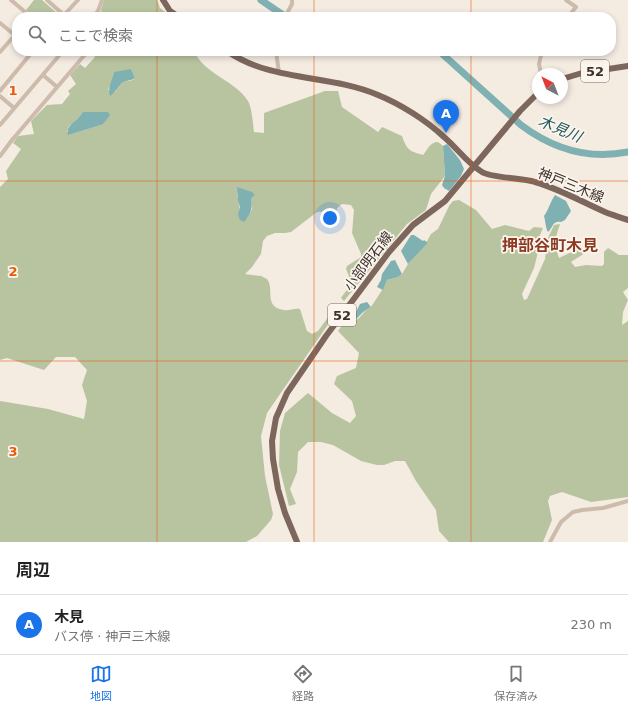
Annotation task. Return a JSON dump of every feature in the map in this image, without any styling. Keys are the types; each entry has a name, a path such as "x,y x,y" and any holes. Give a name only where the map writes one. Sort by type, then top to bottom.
{"main road":[{"path":"163,0 172,12"},
{"name":"神戸三木線","path":"233,56 254,66 280,73 363,89 380,96 429,124 444,136 474,166 484,173 534,181 557,189 606,212 628,220"},
{"name":"52","path":"568,77 582,73 628,66"},
{"name":"小部明石線","path":"297,542 283,507 278,489 273,459 272,440 276,418 287,393 326,336 389,252 413,225 445,201 520,111 532,100"}],"street":[{"path":"10,0 25,12"},
{"path":"47,0 59,12"},
{"path":"67,12 78,0"},
{"path":"98,11 102,0"},
{"path":"288,12 292,4 292,0"},
{"path":"566,0 576,7 572,12"},
{"path":"0,23 12,33"},
{"path":"0,52 12,40"},
{"path":"0,91 29,56"},
{"path":"0,125 60,56"},
{"path":"0,156 84,56"},
{"path":"277,56 280,73"},
{"path":"540,68 541,56"},
{"path":"43,75 57,87"},
{"path":"0,96 14,108"},
{"path":"550,542 561,522 573,512 603,508 628,501"}],"green space":[{"path":"34,0 42,0 56,12 28,12 26,10"},
{"path":"104,0 157,0 160,8 165,12 102,12"},
{"path":"94,56 197,56 205,66 236,88 248,101 254,132 264,133 264,113 325,91 338,91 342,107 378,132 382,127 402,136 407,147 412,151 423,155 429,146 435,142 438,142 443,146 445,176 431,194 426,210 407,224 344,301 341,298 350,284 350,278 346,269 347,266 361,257 352,233 354,210 351,205 342,204 337,208 337,211 317,212 291,232 275,233 267,236 263,241 261,254 245,274 261,276 267,279 274,305 284,310 300,309 307,331 312,334 318,331 334,309 336,313 267,413 261,436 265,476 273,514 271,520 257,536 246,542 0,542 0,401 48,409 84,419 87,401 82,385 87,370 75,357 56,357 44,370 7,358 0,360 0,187 8,179 6,171 21,149 13,143 18,136 34,134 31,121 47,105 62,104 70,94 68,91 76,84 70,75 80,64 85,68","holes":["131,69 135,78 133,80 123,82 115,92 108,90 113,79","81,116 101,125 74,133 67,132 69,126","237,193 254,196 251,199 252,209 247,219 240,211"]},
{"path":"459,200 476,210 492,229 505,225 529,231 534,227 543,228 537,242 538,252 534,268 522,294 524,300 527,299 545,259 548,238 554,225 560,224 554,243 559,258 580,248 585,253 571,262 575,267 586,265 602,266 604,264 604,252 608,248 619,255 628,255 628,288 623,292 628,300 623,312 622,325 628,321 628,497 591,502 562,492 550,496 548,501 552,520 543,542 449,542 439,531 436,510 416,481 405,461 395,461 384,465 377,465 361,461 333,445 321,442 308,442 298,452 297,472 290,489 296,504 289,506 279,465 280,431 285,413 308,393 332,413 350,423 356,416 352,401 334,384 337,376 356,368 359,353 338,331 343,324 349,326 371,307 387,280 398,277 402,274 408,264 427,244 426,243 431,234 438,229 449,206 453,201"}],"water":[{"path":"131,69 135,78 122,83 110,96 110,87 114,72"},
{"path":"83,112 108,112 110,115 101,125 68,135 70,125"},
{"path":"447,144 460,160 464,169 461,176 449,191 442,185 445,176 443,146"},
{"path":"237,187 252,192 255,195 251,199 252,206 248,217 244,222 240,220 238,215 240,207"},
{"path":"555,195 566,201 571,211 565,220 556,222 548,232 544,216"},
{"path":"411,235 414,235 423,241 424,240 427,244 408,264 401,251"},
{"path":"395,260 402,274 398,277 387,280 383,290 377,287 381,280 382,274 391,261"},
{"path":"367,302 371,307 362,313 349,326 360,304"}],"waterway":[{"name":"木見川","path":"261,0 279,12"},
{"name":"木見川","path":"445,56 521,125 546,140 558,146 585,153 599,155 628,152"}],"place":[{"name":"木見","path":"446,133"}],"district":[{"name":"押部谷町木見","path":"550,245"}]}
